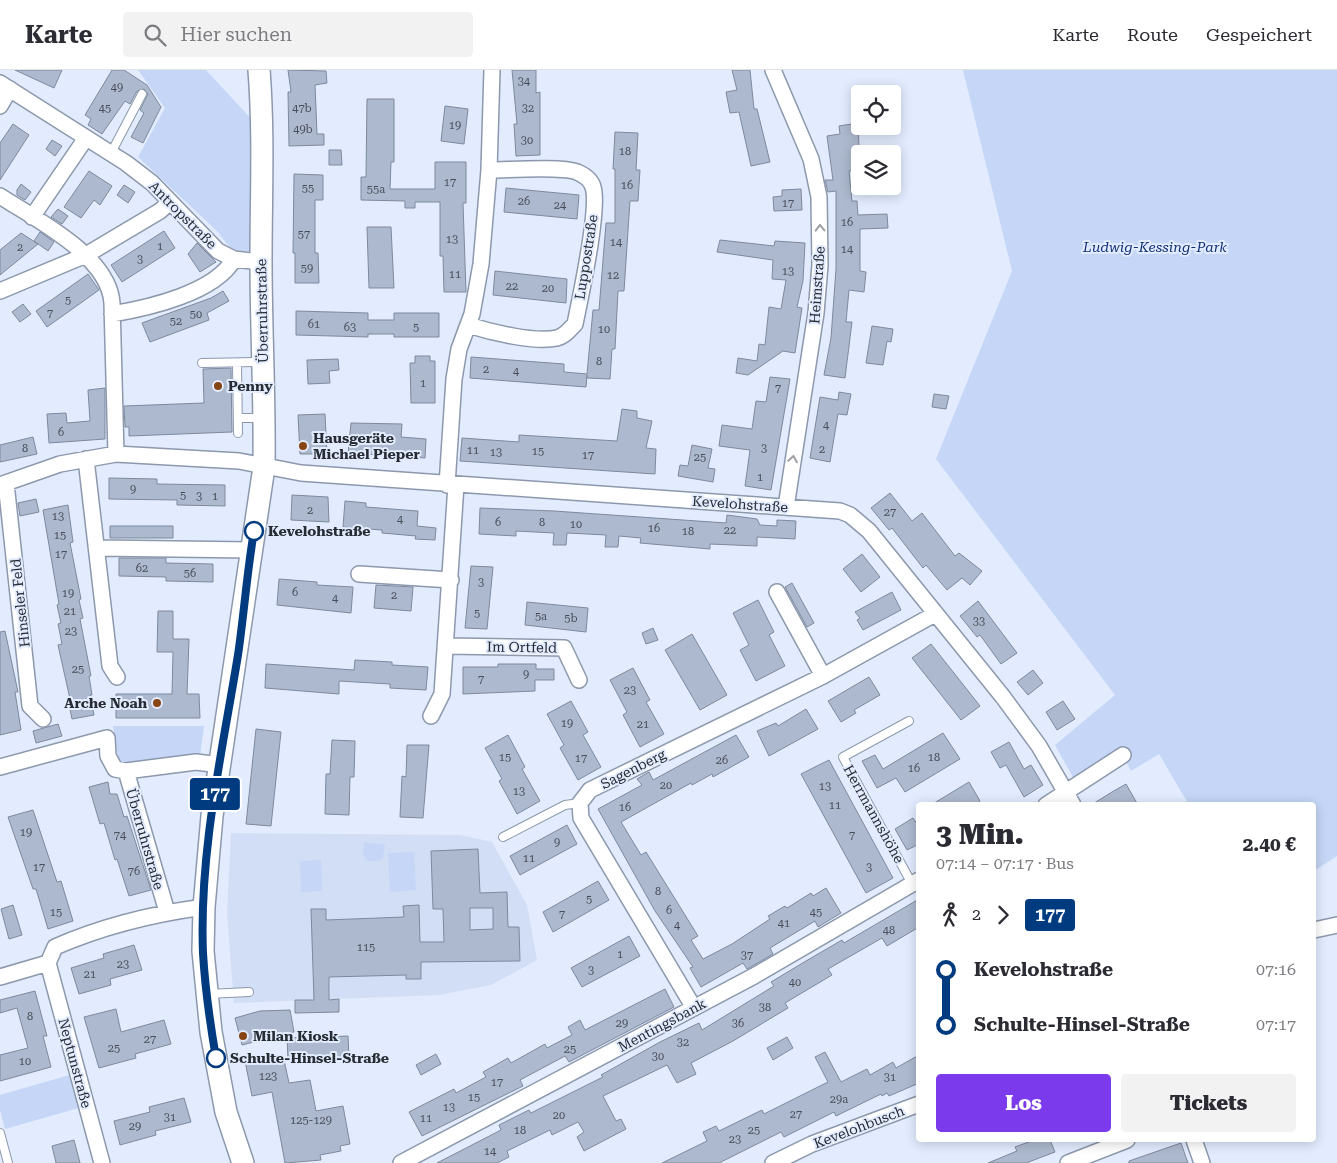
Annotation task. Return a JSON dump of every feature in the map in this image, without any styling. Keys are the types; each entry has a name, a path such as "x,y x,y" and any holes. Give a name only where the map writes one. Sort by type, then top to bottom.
{"main road":[{"name":"Überruhrstraße","path":"243,1163 226,1112 206,994 204,907 212,816 238,654 264,467 266,418 263,362 261,262 262,157 259,70"}],"street":[{"path":"431,716 442,694 451,580 454,379 459,349 468,325 481,264 489,170 492,70"},
{"name":"Heimstraße","path":"772,70 811,159 818,190 820,265 816,313 786,507"},
{"name":"Antropstraße","path":"0,106 5,86 111,153 152,183 218,251 234,259 261,262"},
{"path":"32,217 86,138"},
{"name":"Luppostraße","path":"468,325 501,334 541,338 556,338 566,334 575,324 594,210 593,186 587,177 577,172 563,169 489,170"},
{"path":"0,196 86,255 108,282 112,308 116,454"},
{"path":"0,291 86,255 160,211 170,202"},
{"name":"Überruhrstraße","path":"112,308 167,302 218,277 228,269 234,259"},
{"name":"Hinseler Feld","path":"42,719 30,706 3,484 60,464 116,454 240,462 264,467"},
{"path":"86,459 110,666 117,676"},
{"name":"Kevelohstraße","path":"264,467 293,472 452,485 786,507 840,512 850,515 860,522 1039,746 1070,799"},
{"path":"97,548 251,550"},
{"path":"359,574 451,580"},
{"path":"777,592 823,676"},
{"name":"Sagenberg","path":"580,803 590,790 823,676 935,614"},
{"name":"Im Ortfeld","path":"446,646 564,648 579,680"},
{"path":"0,767 107,738 108,756 115,769 126,771"},
{"path":"1070,799 1123,755"},
{"name":"Überruhrstraße","path":"166,912 126,771 196,762 220,765"},
{"path":"580,803 581,818 694,1008"},
{"name":"Mentingsbank","path":"401,1163 694,1008 915,882"},
{"path":"0,977 48,963 55,948 86,934 166,912 204,907"},
{"path":"1316,930 1337,925"},
{"name":"Neptunstraße","path":"48,963 102,1163"},
{"name":"Kevelohbusch","path":"773,1163 812,1144 916,1105"},
{"path":"1068,1163 1122,1142"},
{"path":"1195,1142 1202,1163"}],"lane":[{"path":"111,153 142,94"},
{"path":"202,363 263,362"},
{"path":"237,363 238,433"},
{"path":"239,418 266,418"},
{"name":"Herrmannshöhe","path":"909,721 843,757 915,882"},
{"path":"503,837 565,805 580,803"},
{"path":"206,994 249,992"},
{"path":"0,1133 8,1163"}],"shaded area":[{"path":"231,833 461,835 492,842 527,905 537,960 491,985 439,995 234,1003 227,913"}],"green space":[{"path":"138,70 206,70 255,123 253,251 232,248 218,232 138,157 165,108"},
{"name":"Ludwig-Kessing-Park","path":"963,70 1337,70 1337,856 1316,870 1316,802 1187,802 1159,754 1131,771 1125,760 1080,790 1055,745 1115,695 936,459 1012,271"},
{"path":"113,726 204,726 200,756 119,763"},
{"path":"364,843 385,844 383,857 380,861 367,861 363,853"},
{"path":"414,852 416,890 390,892 388,853"},
{"path":"321,860 322,891 301,892 300,861"},
{"path":"73,1074 82,1107 5,1129 0,1110 0,1095"}],"building":[{"path":"15,70 62,70 54,88"},
{"path":"112,70 124,70 147,85 161,107 143,143 131,137 144,113 140,110 148,94 144,89 137,91 130,104 125,101 102,134 88,125 91,119 85,115"},
{"path":"288,70 326,71 327,83 315,85 317,134 324,134 324,145 289,146 288,92 291,92"},
{"path":"512,70 536,70 536,93 540,92 540,155 516,156 514,124 517,124"},
{"path":"732,70 750,70 754,109 757,109 770,162 751,166 739,112 730,113 726,92 737,90"},
{"path":"367,99 394,99 394,162 391,162 390,189 435,189 435,162 466,162 466,203 463,203 466,292 444,292 443,256 440,256 440,202 415,202 415,208 405,208 405,201 361,200 361,177 366,177"},
{"path":"445,106 468,109 464,144 441,141"},
{"path":"13,124 29,135 0,180 0,143"},
{"path":"851,124 851,135 859,135 859,145 851,145 851,171 849,171 852,201 857,201 858,215 887,214 888,228 860,229 860,271 866,272 864,292 849,290 846,322 852,322 845,378 824,375 831,338 836,269 836,191 828,192 825,180 833,180 827,136 840,134 839,126"},
{"path":"615,132 638,133 636,170 640,170 638,201 630,201 624,291 618,291 615,349 612,349 610,379 587,378 587,375 586,387 470,378 471,357 564,364 564,372 587,374 593,310 599,310 606,223 615,223 615,169 613,169"},
{"path":"52,140 62,146 55,156 46,149"},
{"path":"329,150 341,150 342,165 329,165"},
{"path":"89,171 112,186 100,205 94,200 81,218 64,207"},
{"path":"294,174 323,175 323,200 315,200 315,253 318,253 319,283 295,283 295,253 293,253"},
{"path":"21,184 31,192 25,200 17,195 17,190"},
{"path":"124,185 135,192 128,203 117,195"},
{"path":"506,188 579,195 577,219 504,212"},
{"path":"801,189 802,210 774,211 773,197 782,196 782,190"},
{"path":"58,209 68,216 62,224 51,217"},
{"path":"367,227 391,227 394,288 369,288"},
{"path":"164,231 175,248 122,282 111,265"},
{"path":"40,232 54,242 48,251 34,241"},
{"path":"21,233 38,244 0,275 0,250"},
{"path":"720,240 774,246 775,241 805,243 803,281 797,307 802,308 795,353 783,351 748,375 736,373 738,358 757,361 759,344 765,345 769,307 781,309 786,280 772,279 773,260 717,252"},
{"path":"197,243 216,262 200,272 188,254"},
{"path":"495,271 567,279 566,303 493,295"},
{"path":"88,274 99,290 47,327 36,311"},
{"path":"223,291 229,301 207,313 209,320 150,342 142,323 211,298"},
{"path":"23,304 31,314 20,322 12,312"},
{"path":"296,311 368,313 368,320 394,320 394,313 439,313 439,337 394,337 394,334 368,334 368,337 296,335"},
{"path":"872,326 893,329 891,342 887,341 883,365 866,363"},
{"path":"415,356 430,356 430,361 435,361 435,403 411,403 410,363 415,363"},
{"path":"338,359 339,370 329,371 330,383 308,384 307,360"},
{"name":"Penny","path":"231,368 232,432 129,436 129,427 125,427 124,406 204,403 203,369"},
{"path":"770,377 790,379 771,490 745,486 750,450 719,446 722,425 752,429 756,401 766,402"},
{"path":"105,388 105,439 49,443 47,414 66,413 67,423 90,421 88,390"},
{"path":"839,392 851,394 847,415 838,414 830,462 810,458 820,397 838,400"},
{"path":"934,394 949,396 946,409 932,407"},
{"path":"622,409 637,411 637,418 652,421 646,448 656,449 655,474 460,461 462,438 519,442 519,435 617,441"},
{"path":"325,414 327,454 300,454 298,415"},
{"path":"351,423 402,424 401,437 426,439 425,458 348,453"},
{"path":"33,437 37,454 0,462 0,445"},
{"path":"692,445 712,449 708,468 715,469 713,482 678,476 680,465 688,466"},
{"path":"109,478 157,479 157,484 225,485 225,506 177,505 177,500 109,499"},
{"path":"890,493 912,521 922,513 955,556 959,553 982,571 970,585 962,578 947,590 926,565 923,568 892,528 889,530 871,508"},
{"path":"292,495 328,497 329,522 291,520"},
{"path":"36,499 39,512 20,516 18,503"},
{"path":"345,501 366,503 366,507 418,511 417,526 436,528 435,540 415,539 416,536 382,533 382,530 343,527"},
{"path":"68,505 73,542 70,543 81,599 79,600 83,618 80,619 91,676 89,676 92,695 90,695 94,715 72,719 68,700 70,699 58,645 62,644 58,624 61,623 57,605 59,604 43,510"},
{"path":"480,508 554,511 726,523 727,515 757,519 760,525 777,526 777,520 796,521 795,539 757,537 757,546 710,544 710,549 640,543 641,538 619,536 618,547 605,547 606,535 567,533 566,545 553,545 554,533 516,531 516,536 479,534"},
{"path":"110,526 173,526 173,538 110,538"},
{"path":"862,554 880,577 861,592 843,569"},
{"path":"119,558 166,558 166,563 213,564 213,582 166,581 166,577 119,576"},
{"path":"471,566 493,567 487,629 465,628"},
{"path":"279,579 317,582 317,585 353,587 351,613 277,605"},
{"path":"792,583 814,623 807,627 785,587"},
{"path":"376,585 413,587 411,611 374,608"},
{"path":"892,592 901,610 863,630 857,620 860,618 855,612"},
{"path":"758,600 774,632 769,635 785,666 756,681 740,650 749,645 733,613"},
{"path":"978,601 1017,653 1001,664 980,635 977,637 960,616"},
{"path":"527,602 588,608 586,632 525,625"},
{"path":"158,611 173,611 173,639 189,639 187,694 199,694 200,718 116,718 116,694 172,694 173,652 157,652"},
{"path":"653,628 658,640 646,644 642,633"},
{"path":"5,631 18,692 15,692 21,730 0,735 0,632"},
{"path":"692,634 727,695 700,710 665,650"},
{"path":"931,644 980,706 961,720 912,658"},
{"path":"355,660 392,662 392,665 428,667 426,690 390,688 390,684 339,681 339,694 265,688 266,664 354,670"},
{"path":"498,664 536,664 536,669 554,669 554,680 535,680 535,691 463,694 463,667 498,667"},
{"path":"633,668 650,700 646,702 664,734 640,747 623,715 627,712 610,680"},
{"path":"1033,670 1043,683 1028,695 1017,682"},
{"path":"869,677 880,695 854,710 856,713 841,722 828,701"},
{"path":"571,701 588,732 583,735 601,767 578,780 560,748 564,745 547,714"},
{"path":"1063,701 1075,719 1057,730 1046,712"},
{"path":"806,709 818,729 769,756 757,731 776,723 778,726"},
{"path":"58,724 62,736 36,743 33,731"},
{"path":"256,729 281,732 271,826 246,824"},
{"path":"943,733 960,759 905,792 896,778 877,788 862,761 875,755 883,769"},
{"path":"508,735 525,767 522,769 540,801 517,814 499,781 502,779 485,748"},
{"path":"736,735 749,757 713,777 712,774 692,785 691,783 621,822 641,855 646,852 698,936 691,940 703,959 732,944 770,919 768,916 785,906 787,908 811,893 813,896 826,888 841,913 818,927 815,921 770,948 773,954 749,968 747,969 743,963 701,987 690,968 693,967 655,911 598,809 642,785 637,779 649,772 653,780"},
{"path":"332,740 355,741 354,777 350,777 349,815 325,814 326,774 330,774"},
{"path":"1009,742 1024,769 1031,765 1043,785 1024,797 1006,765 1000,768 991,752"},
{"path":"407,745 429,745 423,818 400,817 402,776 406,777"},
{"path":"829,760 893,878 866,893 801,774"},
{"path":"108,782 110,794 117,794 124,817 127,816 151,890 129,896 117,859 115,860 104,823 100,824 89,787"},
{"path":"969,782 980,801 978,802 936,802"},
{"path":"1126,784 1136,802 1096,802"},
{"path":"33,810 57,882 61,881 73,921 48,929 36,889 33,889 8,817"},
{"path":"913,818 916,822 916,846 907,850 895,829"},
{"path":"567,825 577,844 520,875 510,856"},
{"path":"478,849 480,893 507,892 508,927 519,927 520,961 421,962 421,979 406,979 406,975 329,977 329,1000 339,999 339,1012 295,1013 295,1000 314,1000 311,909 326,909 326,920 404,917 403,906 419,905 420,942 444,942 443,909 433,909 431,851","holes":["470,908 493,908 493,929 470,930"]},
{"path":"598,881 609,900 553,932 543,912"},
{"path":"916,901 916,929 887,946 882,938 828,969 832,975 785,1003 788,1008 733,1041 691,1063 696,1074 677,1083 667,1065 603,1096 616,1121 621,1119 626,1129 584,1151 577,1137 584,1132 578,1122 552,1135 550,1130 507,1151 509,1157 497,1163 437,1163 501,1130 499,1125 529,1110 531,1113 603,1077 601,1075 660,1042 699,1023 702,1030 774,986 771,982 842,940 844,943"},
{"path":"13,905 22,935 9,939 1,909"},
{"path":"629,936 640,956 582,987 571,968"},
{"path":"134,945 142,970 110,979 111,985 79,994 71,968 104,958 103,954"},
{"path":"665,989 674,1007 569,1062 565,1056 520,1080 523,1086 422,1136 409,1112 454,1089 456,1093 486,1077 483,1072 508,1058 511,1063 545,1044 547,1048 572,1035 568,1027 580,1020 585,1030"},
{"path":"35,991 47,1036 43,1036 51,1067 0,1081 0,1055 28,1048 17,1008 0,1013 0,1000"},
{"path":"116,1009 121,1032 164,1020 171,1044 135,1054 136,1058 99,1068 84,1017"},
{"path":"290,1010 294,1032 242,1045 235,1018 260,1011"},
{"path":"348,1036 349,1057 288,1060 287,1038"},
{"path":"787,1037 793,1048 773,1060 767,1048"},
{"path":"825,1052 841,1082 867,1069 870,1075 893,1062 896,1068 916,1057 916,1084 889,1096 887,1093 882,1096 881,1094 836,1116 834,1112 784,1137 781,1132 719,1163 662,1163 707,1141 703,1132 716,1126 719,1131 762,1110 764,1114 828,1082 815,1057"},
{"path":"436,1054 441,1064 421,1075 416,1065"},
{"path":"284,1060 289,1083 310,1080 316,1111 343,1106 350,1144 340,1146 341,1151 320,1155 321,1160 285,1163 272,1092 252,1096 245,1061"},
{"path":"184,1098 191,1122 155,1131 156,1135 120,1145 114,1121 150,1112 149,1107"},
{"path":"74,1140 80,1163 56,1163 52,1146"},
{"path":"1029,1142 1051,1142 1055,1152 1026,1163 988,1163 1017,1151 1015,1147"},
{"path":"1181,1143 1188,1163 1129,1163 1129,1161"}],"bus line":[{"name":"177","path":"216,1058 206,994 203,951 206,868 227,714 238,654 242,606 254,531"}],"place":[{"name":"Penny","path":"218,386"},
{"name":"Hausgeräte Michael Pieper","path":"303,446"},
{"name":"Kevelohstraße","path":"254,531"},
{"name":"Arche Noah","path":"157,703"},
{"name":"Milan Kiosk","path":"243,1036"},
{"name":"Schulte-Hinsel-Straße","path":"216,1058"}]}
